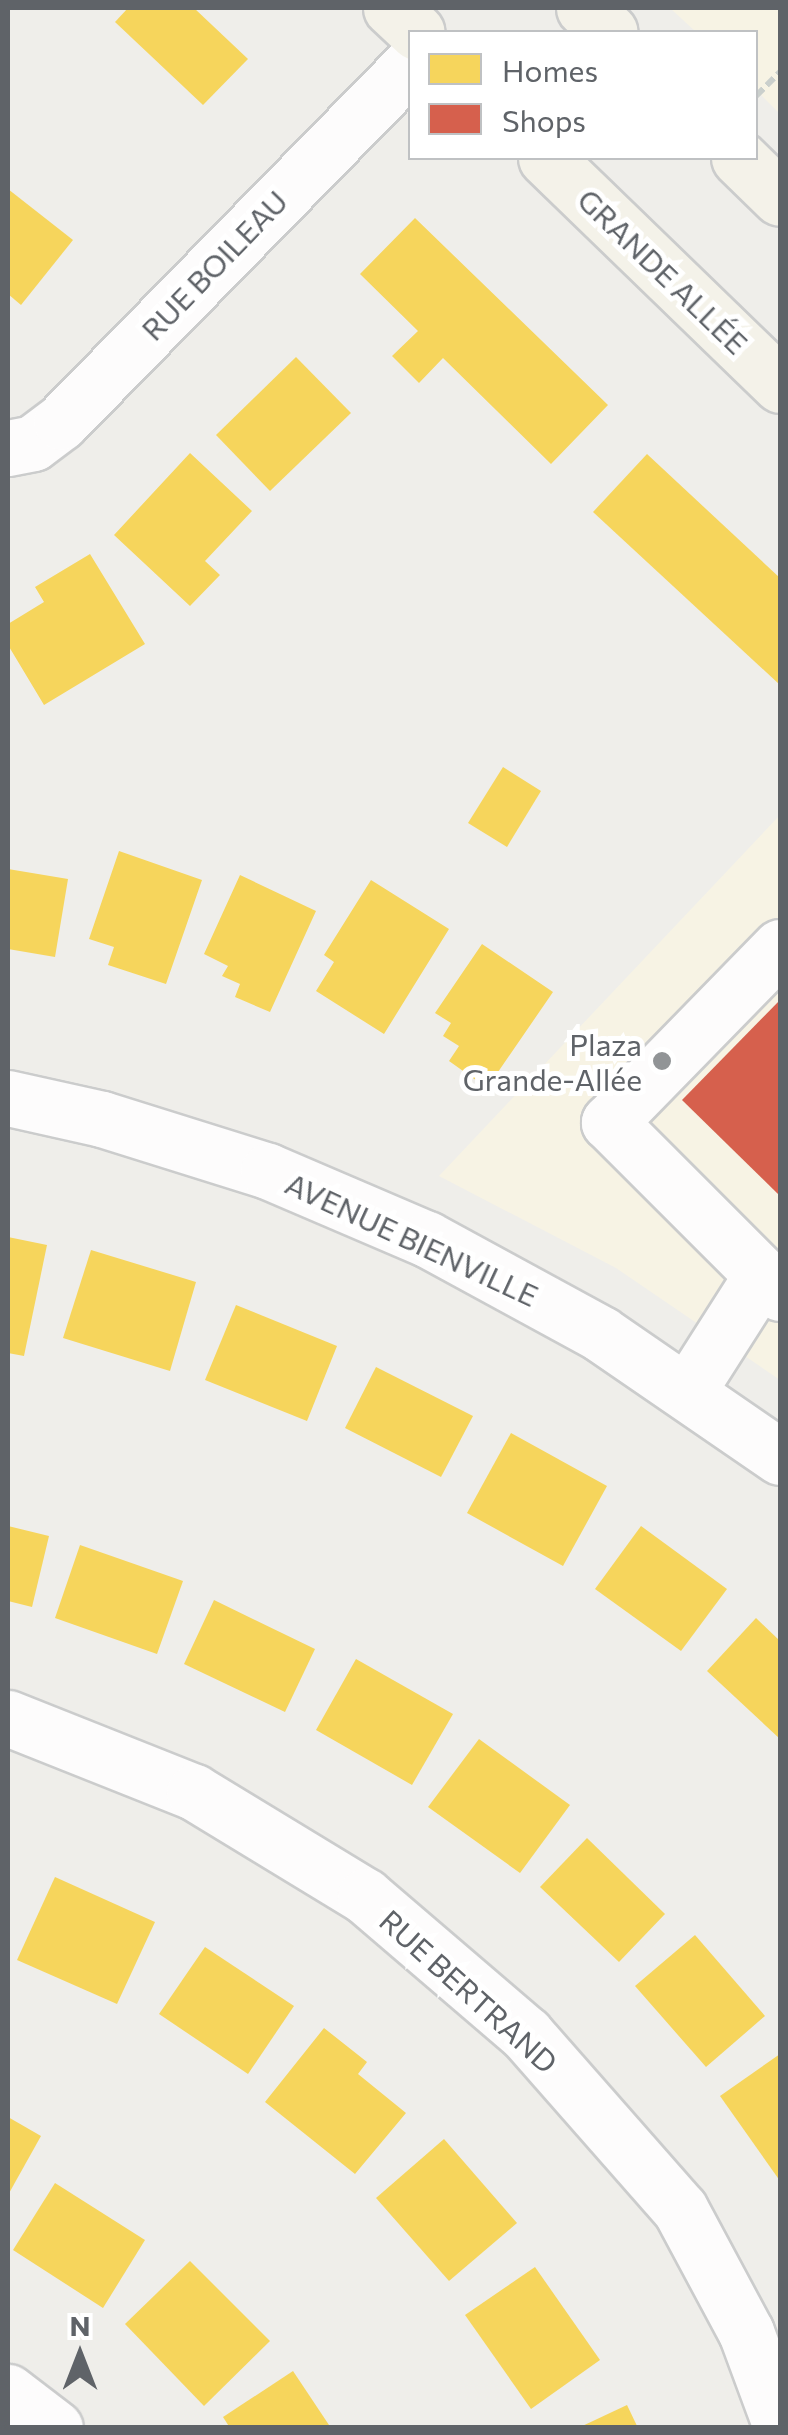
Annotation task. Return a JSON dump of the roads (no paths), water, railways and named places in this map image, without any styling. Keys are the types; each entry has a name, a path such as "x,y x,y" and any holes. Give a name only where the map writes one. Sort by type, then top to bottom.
{"main road":[{"path":"390,8 414,30"},
{"path":"584,8 608,30"},
{"name":"GRANDE ALLÉE","path":"548,160 780,385"},
{"path":"741,160 780,198"}],"street":[{"name":"RUE BOILEAU","path":"8,448 33,443 61,422 408,66"},
{"path":"690,1389 771,1284 609,1122 780,947"},
{"name":"AVENUE BIENVILLE","path":"8,1098 136,1129 322,1192 540,1298 690,1389 780,1458"},
{"name":"RUE BERTRAND","path":"8,1718 194,1792 334,1877 526,2034 680,2209 746,2332 780,2424"},
{"path":"8,2392 55,2428"}],"place":[{"name":"Plaza Grande-Allée","path":"662,1061"}]}
